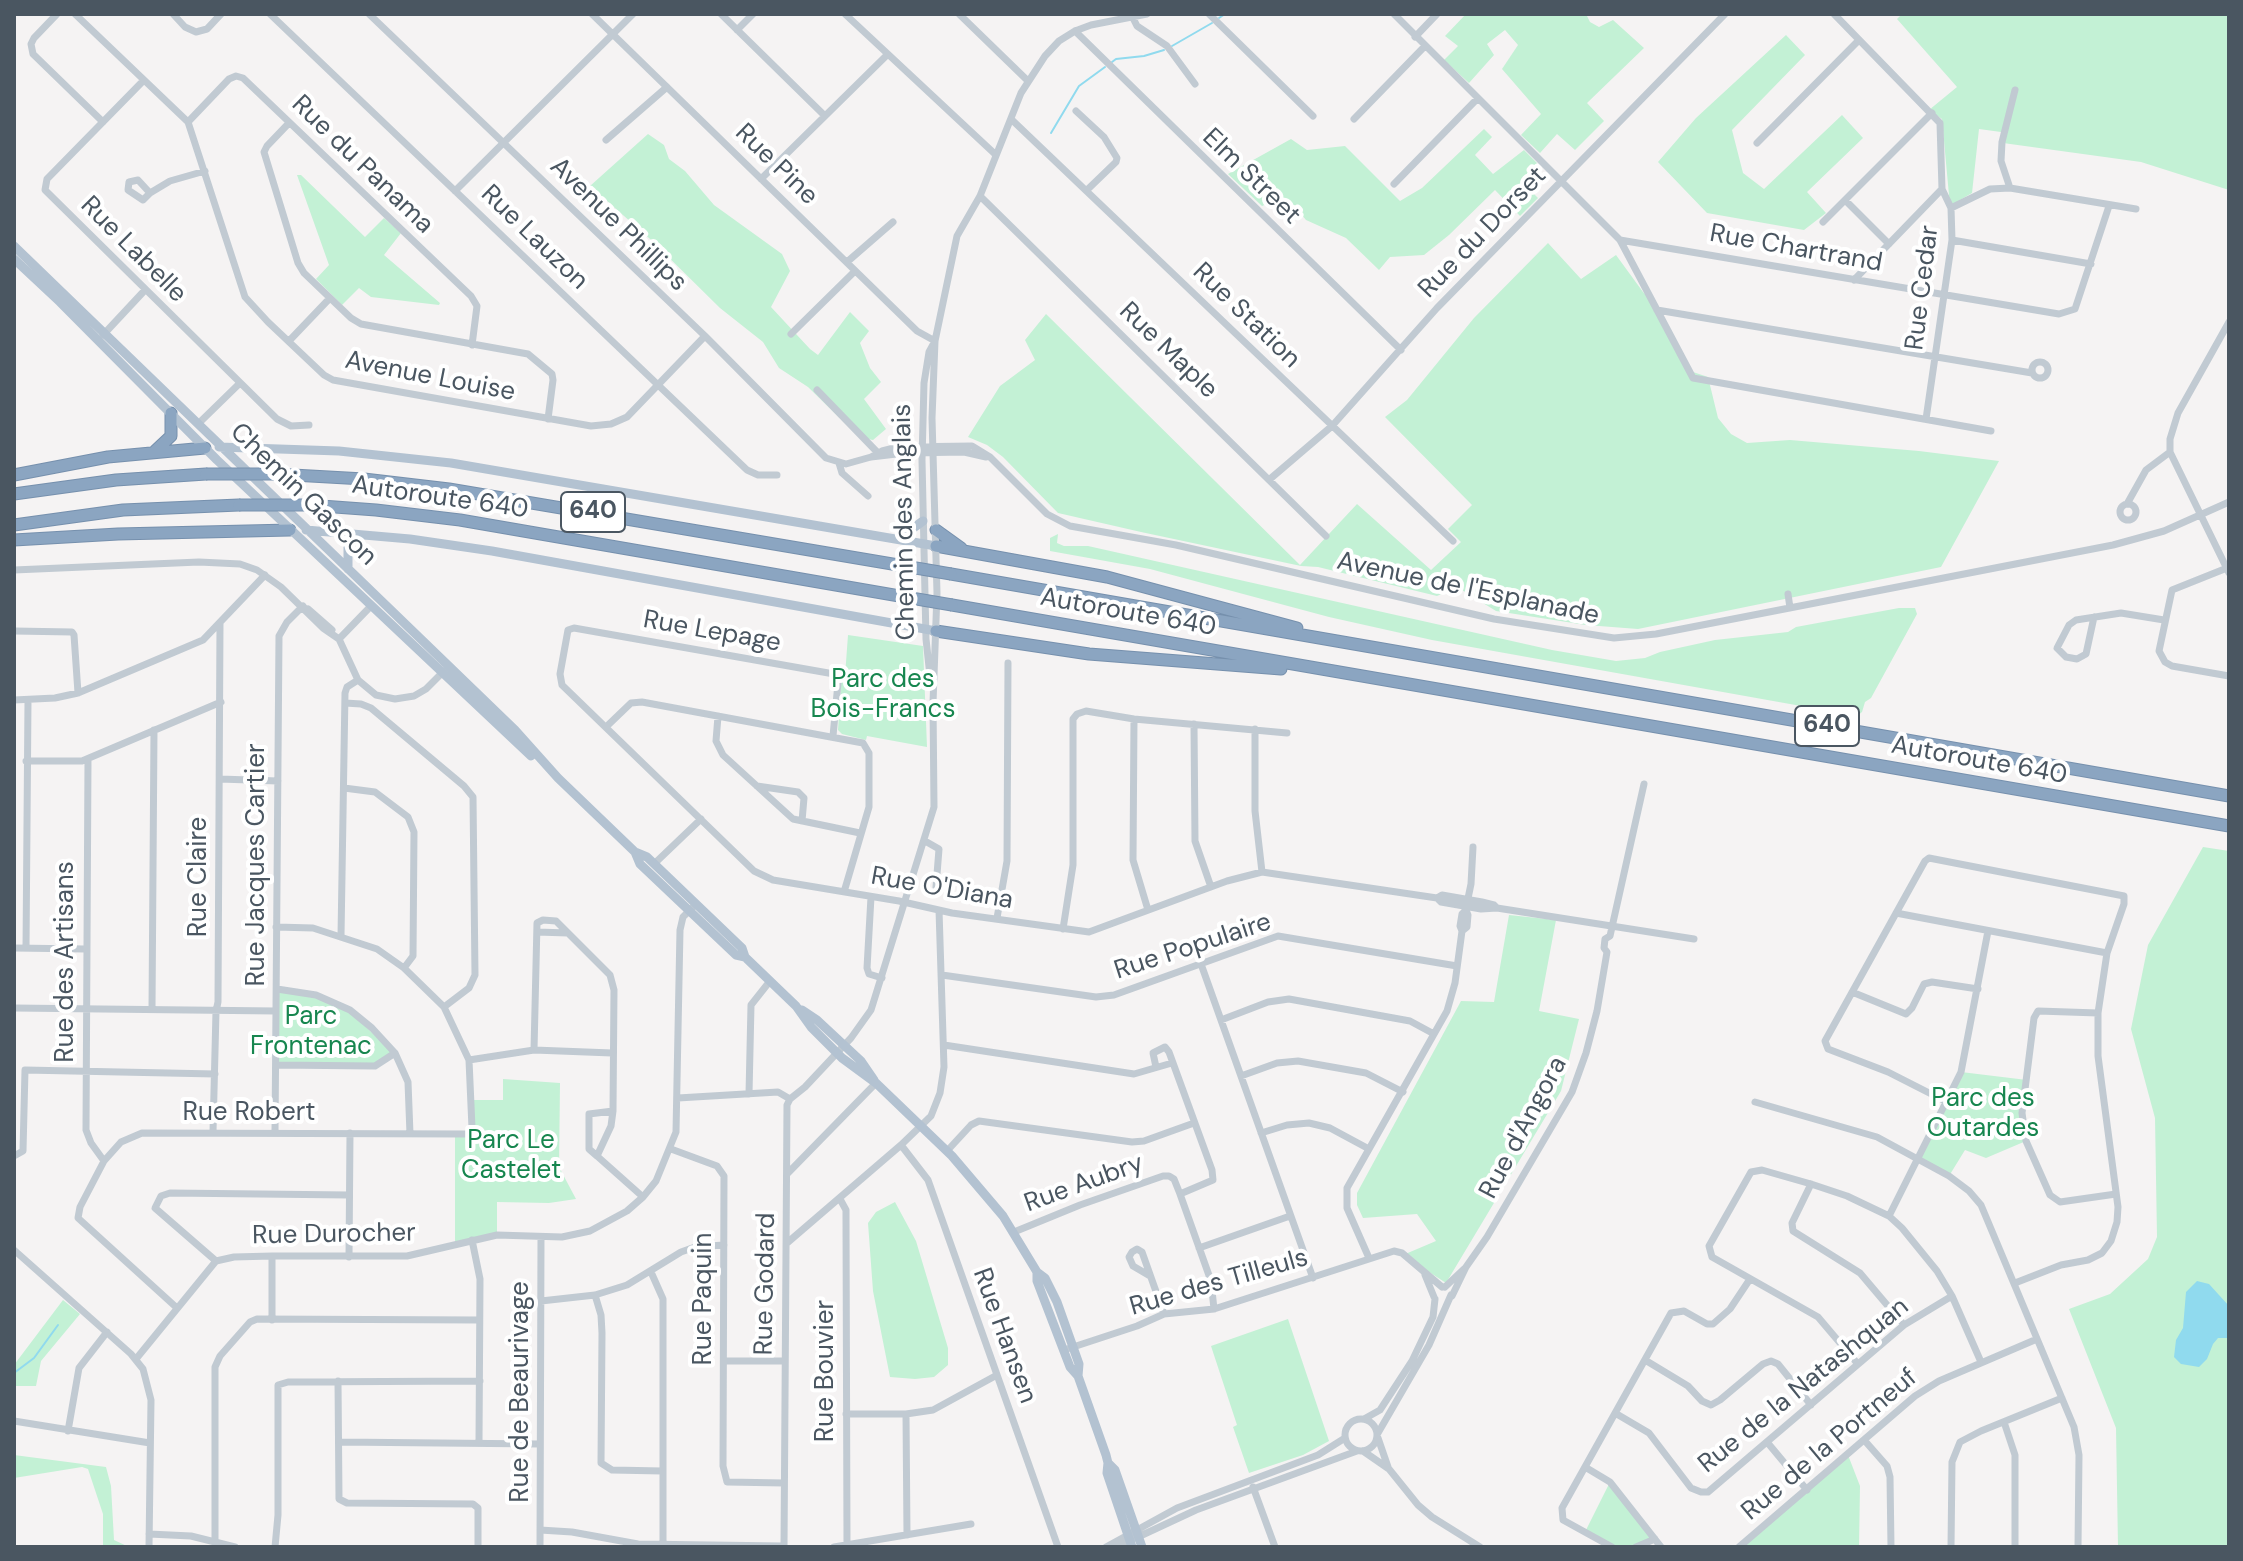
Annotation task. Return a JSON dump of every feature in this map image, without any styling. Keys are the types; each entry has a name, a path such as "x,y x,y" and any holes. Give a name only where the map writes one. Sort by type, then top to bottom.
{"highway":[{"path":"154,451 170,438 171,413"},
{"path":"14,475 96,458 205,448"},
{"name":"Autoroute 640","path":"14,494 116,480 206,474 275,474 377,480 476,493 2229,796"},
{"name":"Autoroute 640","path":"14,525 123,510 239,505 308,505 444,518 2229,826"},
{"path":"14,540 290,530"},
{"path":"936,530 964,551"},
{"path":"930,545 1128,582 1344,642"},
{"path":"931,630 1089,654 1350,674"}],"main road":[{"name":"Chemin Gascon","path":"14,246 205,448 371,606 515,730 558,778 635,852 647,857 692,907"},
{"name":"Chemin Gascon","path":"14,259 198,424 348,570 445,670"},
{"path":"205,448 339,451 451,463 930,545"},
{"path":"898,539 923,521"},
{"path":"290,530 492,551 931,630"},
{"path":"348,570 348,547 361,535"},
{"name":"Chemin Gascon","path":"635,852 640,864 742,948 745,957 796,1006 817,1020 840,1049 861,1061 876,1083 947,1151 984,1192 1014,1232 1037,1272 1037,1281 1079,1364 1078,1376 1108,1463 1107,1473 1134,1539"}],"street":[{"path":"57,14 34,38 31,44 33,54 103,122"},
{"name":"Avenue Louise","path":"75,14 188,122 242,291 268,322 324,375 344,384 548,419 591,426 611,424 627,417 705,336"},
{"path":"173,14 185,27 196,32 207,29 221,14"},
{"name":"Rue Lauzon","path":"270,14 748,471 764,476 777,475"},
{"name":"Avenue Phillips","path":"369,14 705,336 821,454 839,463 842,473 868,496"},
{"name":"Rue Pine","path":"592,14 917,331 935,341"},
{"path":"455,191 633,14"},
{"path":"721,14 825,116"},
{"path":"737,30 753,14"},
{"path":"845,14 996,155"},
{"path":"959,14 1028,81"},
{"name":"Chemin des Anglais","path":"930,545 936,530 933,449 935,341 957,236 980,196 1028,81 1059,41 1091,25 1147,14"},
{"path":"1209,14 1313,116"},
{"path":"1415,37 1437,14"},
{"name":"Rue du Dorset","path":"1270,479 1332,426 1437,308 1725,14"},
{"path":"1823,222 1932,113 1834,14"},
{"path":"1087,15 1091,25"},
{"path":"1132,16 1139,28 1167,46 1195,84"},
{"path":"1400,16 1415,37 1620,240 1693,378 1991,431"},
{"name":"Elm Street","path":"1075,31 1401,350"},
{"path":"1757,143 1859,40"},
{"path":"1354,119 1425,46"},
{"path":"761,179 887,55"},
{"name":"Rue du Panama","path":"188,122 229,79 236,76 243,78 471,296 477,306 472,345"},
{"name":"Rue Labelle","path":"144,80 47,179 45,190 284,424 309,425"},
{"path":"606,140 667,87"},
{"path":"2010,188 2001,161 2002,142 2015,90"},
{"path":"1394,184 1477,99"},
{"path":"1076,111 1104,137 1117,158 1087,190"},
{"name":"Rue Cedar","path":"1926,419 1952,240 1951,208 1942,189 1940,123 1932,113"},
{"name":"Rue Station","path":"1011,119 1453,541"},
{"path":"289,123 264,152 298,263 330,298 361,324 528,354 552,374 548,419"},
{"path":"150,193 170,181 205,171"},
{"path":"1951,208 1990,189 2010,188 2136,209"},
{"path":"1854,280 1942,189"},
{"name":"Rue Maple","path":"980,196 1326,536"},
{"path":"1845,200 1889,244"},
{"path":"1952,240 2091,264 2109,206"},
{"path":"847,262 893,222"},
{"name":"Rue Chartrand","path":"1620,240 2059,314 2075,309 2091,264"},
{"path":"791,334 855,271"},
{"path":"102,336 145,290"},
{"path":"289,341 330,298"},
{"path":"1657,310 2032,373"},
{"path":"2229,322 2174,421 2170,452 2228,571 2172,590 2159,651 2165,662 2172,666 2229,676"},
{"name":"Chemin des Anglais","path":"840,1049 869,1014 933,812 930,545 923,521 922,449 925,374 929,352 935,341"},
{"path":"198,424 240,383"},
{"path":"817,390 879,454"},
{"path":"839,463 853,463 898,447 922,449"},
{"name":"Avenue de l'Esplanade","path":"922,449 975,447 998,465 1047,514 1070,526 1170,544 1511,622 1593,636 1625,638 2113,545 2164,531 2229,502"},
{"path":"2127,504 2146,470 2170,452"},
{"path":"14,570 221,561 240,564 265,575 339,639 358,680 376,695 403,698 422,692 445,670"},
{"path":"14,700 78,693 203,640 265,575"},
{"path":"1788,594 1790,608"},
{"name":"Rue Jacques Cartier","path":"275,1132 279,636 287,622 303,606"},
{"path":"339,639 371,606"},
{"path":"2094,617 2086,654 2077,659 2066,657 2057,648 2069,625 2076,620 2094,617 2121,613 2164,620"},
{"name":"Rue Claire","path":"213,1132 218,1002 220,623"},
{"name":"Rue Lepage","path":"568,630 574,628 834,674 838,683 833,736"},
{"name":"Rue O'Diana","path":"568,630 560,674 562,685 754,871 773,880 939,910 1089,932 1211,887 1262,872 1692,939"},
{"path":"14,631 72,632 78,693"},
{"path":"997,918 1007,861 1008,663"},
{"path":"341,936 345,703 346,688 358,680"},
{"path":"26,948 28,700"},
{"path":"26,761 88,759 221,702"},
{"path":"606,727 631,703 642,702 863,743 869,753 869,807 844,892"},
{"path":"345,703 364,704 371,708 473,797 475,975 469,988 444,1007"},
{"path":"1063,929 1073,865 1073,719 1077,714 1086,711 1134,719 1287,733"},
{"path":"718,716 716,741 723,755 793,819 860,833"},
{"path":"1134,719 1133,860 1148,910"},
{"path":"1194,724 1195,841 1211,887"},
{"path":"1255,729 1255,811 1262,872"},
{"path":"152,1009 154,730"},
{"name":"Rue des Artisans","path":"88,759 86,1130 104,1161"},
{"path":"220,779 278,781"},
{"name":"Rue d'Angora","path":"1378,1436 1429,1345 1466,1267 1487,1237 1572,1092 1597,1011 1607,952 1611,948 1612,926 1644,784"},
{"path":"756,786 798,792 804,798 802,821"},
{"path":"344,788 375,792 408,817 414,832 413,956 404,968"},
{"path":"654,864 701,819"},
{"path":"925,841 940,851 936,887"},
{"path":"1369,1258 1347,1208 1347,1188 1447,1011 1462,931 1467,927 1473,847"},
{"path":"1945,1101 1888,1072 1828,1049 1825,1041 1925,861 1929,858 2124,896 2107,953 2098,1013 2098,1056 2117,1222 2111,1241 2102,1253 2015,1283"},
{"path":"871,897 867,968 869,974 882,978"},
{"name":"Rue Durocher","path":"136,1359 216,1261 272,1256 407,1256 497,1235 562,1237 590,1231 627,1211 656,1181 676,1132 680,930 682,919 692,907"},
{"path":"787,1243 931,1116 940,1093 944,1045 939,910"},
{"path":"1896,913 2107,953"},
{"path":"534,1050 537,923 550,920 556,921 610,975 614,990 613,1111 611,1126 597,1156"},
{"path":"276,927 313,928 377,949 404,968 444,1007 469,1060 534,1050 612,1053"},
{"path":"1889,1216 1961,1072 1988,931"},
{"path":"537,932 568,933"},
{"name":"Rue Populaire","path":"942,975 1096,997 1114,995 1278,936 1457,966"},
{"path":"14,948 85,949"},
{"path":"1201,964 1313,1278"},
{"path":"749,1094 751,1005 770,981"},
{"path":"1852,992 1906,1014 1924,984 1932,982 1978,989"},
{"path":"277,989 316,995 350,1010 395,1053 408,1082 410,1134"},
{"path":"1221,1020 1268,1002 1289,999 1410,1021 1434,1034"},
{"path":"14,1008 276,1011"},
{"path":"2098,1013 2038,1011 2034,1018 2022,1113 2026,1141 2050,1195 2060,1202 2116,1194"},
{"path":"944,1045 1134,1074 1172,1063"},
{"path":"1156,1067 1153,1053 1165,1047 1212,1170 1213,1180 1180,1194"},
{"path":"678,1098 778,1092 790,1099 840,1049"},
{"path":"276,1065 375,1066 395,1053"},
{"name":"Rue Robert","path":"177,1308 78,1218 80,1207 104,1161 121,1142 142,1133 468,1134 472,1128 469,1060"},
{"path":"1241,1076 1277,1063 1298,1061 1366,1073 1403,1092"},
{"path":"14,1156 23,1151 25,1070 215,1074"},
{"path":"787,1174 876,1083"},
{"name":"Rue Godard","path":"784,1546 787,1105 790,1099"},
{"path":"1755,1102 1877,1137 1949,1176 1975,1198 1990,1222 2074,1427 2079,1455 2078,1547"},
{"path":"613,1111 589,1114 589,1149 643,1197"},
{"path":"947,1151 971,1125 979,1121 1132,1142 1144,1141 1194,1123"},
{"path":"1261,1133 1296,1123 1309,1123 1330,1128 1369,1149"},
{"path":"349,1257 350,1133"},
{"name":"Rue Hansen","path":"901,1145 928,1180 1058,1547"},
{"name":"Rue Paquin","path":"671,1149 717,1166 724,1176 723,1466 727,1482 784,1483"},
{"path":"1857,1363 1818,1317 1712,1257 1709,1246 1751,1172 1762,1170 1811,1184 1847,1196 1889,1216 1911,1238 1952,1296 1981,1362"},
{"name":"Rue Aubry","path":"1014,1232 1039,1220 1163,1176 1174,1179 1211,1281 1214,1309"},
{"path":"1811,1184 1792,1223 1793,1231 1860,1273 1904,1325"},
{"path":"216,1261 155,1208 161,1196 170,1193 349,1195"},
{"name":"Rue Bouvier","path":"840,1199 846,1210 847,1545"},
{"path":"1199,1248 1290,1216"},
{"name":"Rue de Beaurivage","path":"540,1547 541,1237"},
{"path":"472,1240 480,1279 479,1442"},
{"path":"541,1301 595,1295 627,1285 681,1252 695,1247 724,1245"},
{"path":"14,1250 136,1359 148,1381 149,1547"},
{"name":"Rue des Tilleuls","path":"1069,1348 1164,1314 1214,1309 1394,1251 1402,1253 1444,1287 1450,1299"},
{"path":"272,1256 272,1320"},
{"name":"Rue d'Angora","path":"1435,1298 1435,1291 1466,1267"},
{"path":"651,1272 663,1299 663,1545"},
{"path":"1424,1273 1435,1298 1442,1304 1450,1299"},
{"path":"1150,1276 1164,1314"},
{"path":"1612,1547 1563,1520 1562,1508 1671,1313 1684,1311 1707,1324 1713,1324 1730,1309 1750,1279"},
{"path":"595,1295 602,1333 601,1463 612,1470 662,1471"},
{"name":"Rue de la Natashquan","path":"1615,1413 1649,1433 1691,1488 1708,1492 1904,1325 1952,1296"},
{"path":"1109,1547 1134,1539 1318,1455 1345,1438 1350,1423 1380,1410 1412,1361 1433,1317 1435,1298"},
{"path":"215,1543 215,1367 220,1356 250,1322 257,1319 479,1320"},
{"path":"68,1431 79,1368 107,1332"},
{"name":"Rue de la Portneuf","path":"1739,1547 1915,1396 1939,1381 2037,1339"},
{"path":"1645,1360 1688,1386 1702,1401 1711,1405 1771,1361 1778,1364 1811,1405"},
{"path":"724,1361 784,1361"},
{"path":"846,1414 906,1414 933,1410 997,1375"},
{"path":"275,1547 278,1385 338,1381 480,1381"},
{"path":"338,1381 339,1499 347,1503 473,1504 478,1508 478,1547"},
{"path":"1951,1547 1952,1462 1960,1442 2062,1398"},
{"path":"906,1414 907,1535"},
{"path":"1364,1419 1373,1424 1389,1469"},
{"path":"14,1421 150,1443"},
{"path":"2004,1422 2015,1455 2015,1547"},
{"path":"1252,1485 1372,1447 1378,1436"},
{"path":"1345,1438 1350,1447 1389,1469 1418,1505 1432,1517 1480,1547"},
{"path":"1865,1441 1887,1466 1890,1477 1891,1547"},
{"path":"339,1442 540,1444"},
{"path":"1767,1442 1807,1490"},
{"path":"1585,1467 1610,1482 1661,1547"},
{"path":"1252,1485 1275,1547"},
{"path":"834,1547 884,1544 907,1535 971,1524"},
{"path":"540,1530 572,1532 638,1544 784,1546"},
{"path":"149,1534 191,1536 235,1547"},
{"path":"1636,1547 1655,1539"}],"green space":[{"path":"1466,14 1586,14 1590,22 1599,27 1613,20 1644,48 1587,103 1604,121 1575,150 1557,134 1540,153 1521,135 1541,114 1502,69 1518,45 1505,30 1487,44 1494,55 1469,83 1444,60 1458,46 1445,36"},
{"path":"1902,14 2229,14 2229,190 2141,162 2003,143 2001,132 1979,129 1972,193 1950,206 1942,119 1929,110 1957,87 1897,19"},
{"path":"1786,35 1805,55 1732,130 1743,173 1764,189 1842,115 1863,138 1807,192 1826,213 1804,230 1707,213 1658,162 1696,118"},
{"path":"1484,129 1492,137 1475,155 1493,174 1524,150 1537,163 1521,181 1538,198 1520,216 1495,190 1424,255 1390,257 1379,270 1346,238 1306,220 1290,201 1280,199 1262,206 1228,174 1291,139 1307,150 1345,146 1400,201 1422,188"},
{"path":"648,134 664,145 669,159 685,171 714,205 782,254 790,271 771,307 810,349 818,355 850,312 869,331 860,343 870,368 881,382 864,399 886,429 873,440 859,437 808,387 779,368 763,342 720,308 649,238 590,186"},
{"path":"297,175 301,175 365,237 384,218 401,233 384,255 439,305 371,297 359,288 342,305 316,279 329,265"},
{"path":"1548,243 1581,279 1616,255 1659,308 1690,371 1708,377 1718,418 1731,434 1747,443 1790,440 1999,461 1941,567 1638,629 1586,625 1496,611 1457,587 1437,596 1318,567 1301,566 1058,513 1003,457 987,445 968,437 1000,386 1035,360 1025,340 1046,314 1300,565 1357,504 1431,570 1461,542 1448,529 1472,505 1385,417 1407,400 1474,318"},
{"path":"1058,534 1057,543 1064,546 1088,546 1552,650 1616,661 1645,658 1715,640 1788,632 1796,627 1899,608 1915,608 1917,614 1871,698 1857,716 1432,640 1329,617 1150,569 1050,551 1050,538"},
{"name":"Parc des Bois-Francs","path":"848,635 923,646 927,747 867,736 866,740 842,734 838,730 841,685 838,676 845,676"},
{"path":"2203,847 2229,851 2229,1547 2118,1547 2116,1428 2069,1309 2110,1294 2148,1259 2157,1237 2155,1118 2131,1029 2148,945"},
{"path":"1509,915 1556,920 1539,1011 1579,1019 1561,1091 1446,1283 1403,1255 1436,1241 1417,1214 1363,1218 1357,1205 1357,1193 1461,1001 1494,1002"},
{"name":"Parc Frontenac","path":"277,989 340,1007 357,1018 393,1053 375,1066 276,1065"},
{"name":"Parc des Outardes","path":"1961,1072 2027,1080 2022,1113 2026,1141 1986,1158 1965,1150 1949,1176 1918,1160"},
{"name":"Parc Le Castelet","path":"503,1079 560,1083 559,1167 576,1199 549,1203 497,1202 497,1235 455,1245 455,1134 468,1134 472,1100 503,1100"},
{"path":"895,1202 916,1241 948,1348 948,1365 934,1377 890,1377 873,1291 868,1223 876,1212"},
{"path":"63,1300 80,1314 41,1361 36,1386 14,1386 14,1365"},
{"path":"1288,1319 1329,1441 1303,1455 1249,1473 1211,1346"},
{"path":"14,1455 106,1467 111,1486 114,1540 129,1547 103,1547 103,1514 88,1469 82,1467 14,1478"},
{"path":"1848,1455 1860,1486 1859,1547 1742,1547"},
{"path":"1610,1482 1655,1539 1636,1547 1612,1547 1584,1534"}],"water":[{"path":"2197,1281 2209,1284 2229,1306 2229,1338 2218,1338 2199,1367 2181,1364 2174,1357 2176,1340 2183,1328 2186,1292"}],"waterway":[{"path":"1219,18 1225,14"},
{"path":"1172,46 1212,23"},
{"path":"1112,62 1164,50"},
{"path":"1051,133 1079,86 1105,67"},
{"path":"14,1373 34,1358 58,1325"}]}
